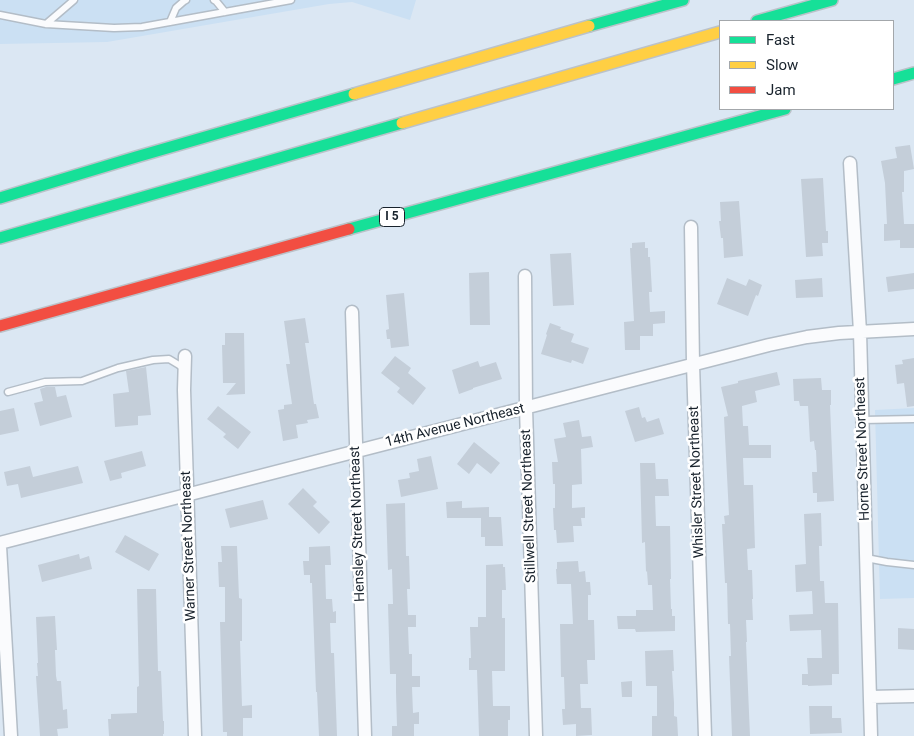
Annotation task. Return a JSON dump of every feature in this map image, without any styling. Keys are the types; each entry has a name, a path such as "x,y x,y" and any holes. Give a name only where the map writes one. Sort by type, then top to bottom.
{"highway":[{"path":"0,198 683,0"},
{"path":"761,20 832,0"},
{"path":"0,238 719,32"},
{"path":"894,79 914,73"},
{"name":"I 5","path":"0,326 781,110"}],"street":[{"name":"Horne Street Northeast","path":"850,163 860,332 872,736"},
{"name":"Whisler Street Northeast","path":"691,228 693,364 705,736"},
{"name":"Stillwell Street Northeast","path":"525,276 526,408 536,736"},
{"name":"Hensley Street Northeast","path":"352,312 365,736"},
{"name":"14th Avenue Northeast","path":"0,544 769,344 839,333 914,329"},
{"name":"Warner Street Northeast","path":"185,356 195,736"},
{"path":"0,544 11,736"},
{"path":"870,697 914,696"}],"lane":[{"path":"46,24 74,0"},
{"path":"170,22 176,8 186,0"},
{"path":"214,0 225,12"},
{"path":"0,15 46,24 114,28 142,27 292,0"},
{"path":"8,392 45,382 82,381 118,368 153,360 169,359 185,370"},
{"path":"863,420 914,419"},
{"path":"866,558 914,566"}],"shaded area":[{"path":"0,0 416,0 410,20 352,2 329,4 107,42 0,44"},
{"path":"914,408 914,598 880,599 875,410"}],"building":[{"path":"910,145 914,169 904,171 904,192 902,192 904,224 914,224 914,248 900,248 900,240 884,241 884,224 887,224 885,183 881,161 897,158 895,147"},
{"path":"823,178 828,243 822,243 823,256 806,257 801,179"},
{"path":"739,201 743,256 724,258 723,238 721,238 719,221 721,221 720,202"},
{"path":"645,242 645,248 648,248 648,257 650,257 652,292 649,292 650,312 665,311 665,323 653,324 653,336 640,336 640,350 625,350 624,322 634,321 630,248 632,248 632,243"},
{"path":"571,253 574,305 553,306 550,254"},
{"path":"489,272 490,325 470,325 469,273"},
{"path":"914,273 914,289 888,292 886,277"},
{"path":"727,278 746,286 749,279 762,285 748,316 717,304"},
{"path":"822,278 823,297 796,298 795,280"},
{"path":"404,293 409,346 391,348 386,330 389,329 386,295"},
{"path":"305,318 309,343 305,343 314,404 316,404 319,418 307,420 308,423 296,425 298,438 283,441 278,410 284,409 284,405 292,404 286,364 290,364 284,321"},
{"path":"550,323 574,334 571,342 589,348 583,364 572,360 571,363 541,354"},
{"path":"225,333 244,333 245,394 226,395 236,383 223,383 222,345 225,345"},
{"path":"395,356 411,368 408,373 426,388 413,405 397,392 400,388 381,373"},
{"path":"914,358 914,406 907,407 904,383 897,384 895,365 903,364 902,360"},
{"path":"478,361 480,367 496,362 502,379 459,394 452,370"},
{"path":"146,367 151,415 138,416 138,425 115,427 113,394 129,392 126,371"},
{"path":"777,372 780,385 755,391 757,402 742,406 743,426 748,426 749,445 771,445 771,458 743,458 744,485 753,485 755,548 747,549 748,570 752,570 753,599 753,620 746,620 750,736 732,736 729,656 731,656 730,624 728,624 722,524 725,524 724,516 729,515 724,417 728,416 721,387"},
{"path":"821,378 822,390 831,390 834,501 817,502 817,493 813,493 812,472 817,472 816,450 814,441 810,442 808,406 800,406 799,401 794,401 793,379"},
{"path":"55,387 57,397 66,395 72,417 40,426 34,403 43,401 40,389"},
{"path":"218,406 251,432 238,449 223,437 226,434 207,419"},
{"path":"639,407 642,418 645,417 647,422 659,418 664,434 635,442 625,411"},
{"path":"14,408 19,431 0,435 0,411"},
{"path":"579,420 582,437 591,436 593,447 581,449 582,484 572,485 572,508 585,507 585,518 581,518 582,526 573,526 574,542 557,543 556,530 554,530 555,484 553,484 552,462 558,462 554,439 566,437 563,423"},
{"path":"474,442 500,463 491,474 477,463 469,474 457,464"},
{"path":"142,451 146,466 121,473 122,478 110,481 104,461"},
{"path":"431,456 438,489 401,497 398,480 410,478 409,473 419,471 417,459"},
{"path":"640,463 655,463 656,479 668,479 669,496 655,496 656,526 670,526 671,609 672,616 675,616 675,631 636,632 635,629 618,629 617,616 636,616 636,610 653,610 652,585 648,585 646,572 645,542 642,543"},
{"path":"30,466 33,477 78,466 83,483 21,498 18,484 7,486 4,472"},
{"path":"303,488 317,502 313,506 330,522 319,534 288,504"},
{"path":"263,500 268,519 230,528 225,509"},
{"path":"462,501 462,508 489,507 489,517 501,517 503,546 485,546 485,537 481,537 481,518 447,518 446,502"},
{"path":"405,503 406,556 409,556 410,589 407,589 408,615 416,615 416,627 408,627 409,654 412,654 412,676 420,676 420,687 412,687 413,713 419,712 419,724 414,724 414,736 392,736 392,726 397,726 396,674 390,674 388,604 393,604 392,569 388,570 386,504"},
{"path":"821,513 822,546 819,546 820,581 824,581 825,603 838,603 839,674 832,674 832,685 808,686 802,685 802,674 808,674 807,658 822,658 821,630 790,631 789,615 813,614 812,591 796,592 795,565 806,564 804,514"},
{"path":"125,535 159,554 149,571 115,552"},
{"path":"221,546 237,546 239,598 242,599 242,641 240,641 242,706 252,705 252,718 243,718 243,736 227,736 227,732 223,732 220,622 225,622 225,587 219,587 218,562 222,562"},
{"path":"330,546 331,565 325,565 326,599 332,599 333,612 336,611 336,623 330,623 331,653 334,653 337,736 319,736 312,583 310,583 310,575 304,575 303,561 309,561 309,547"},
{"path":"79,554 80,559 89,556 92,569 42,582 38,565"},
{"path":"578,561 579,572 585,571 586,582 590,582 591,595 588,595 588,620 594,620 595,660 587,660 588,684 580,684 581,708 591,708 592,735 576,736 576,724 563,725 562,709 565,709 564,677 561,677 560,624 573,624 571,584 557,584 556,569 557,562"},
{"path":"503,564 503,567 505,567 506,590 502,590 502,618 505,618 505,671 492,671 493,706 510,706 508,736 479,736 477,670 469,670 469,658 471,658 470,627 478,627 478,617 486,617 486,565"},
{"path":"137,589 156,589 158,671 161,671 164,734 163,736 109,736 108,719 111,719 111,714 137,713 137,687 139,686"},
{"path":"55,616 56,676 57,681 61,681 63,710 67,709 68,728 57,729 58,736 40,736 36,676 38,676 38,663 36,617"},
{"path":"898,628 914,629 914,650 898,649"},
{"path":"673,650 674,716 677,717 678,736 652,736 652,716 657,716 657,686 646,686 645,651"},
{"path":"632,681 632,697 622,697 621,682"},
{"path":"809,706 832,706 832,718 841,718 842,733 810,734"}],"traffic: fast":[{"path":"589,26 683,0"},
{"path":"761,20 832,0"},
{"path":"894,79 914,73"},
{"path":"0,198 354,94"},
{"path":"349,229 781,110"},
{"path":"0,238 402,123"}],"traffic: slow":[{"path":"354,94 589,26"},
{"path":"402,123 719,32"}],"traffic: jam":[{"path":"0,326 349,229"}]}
